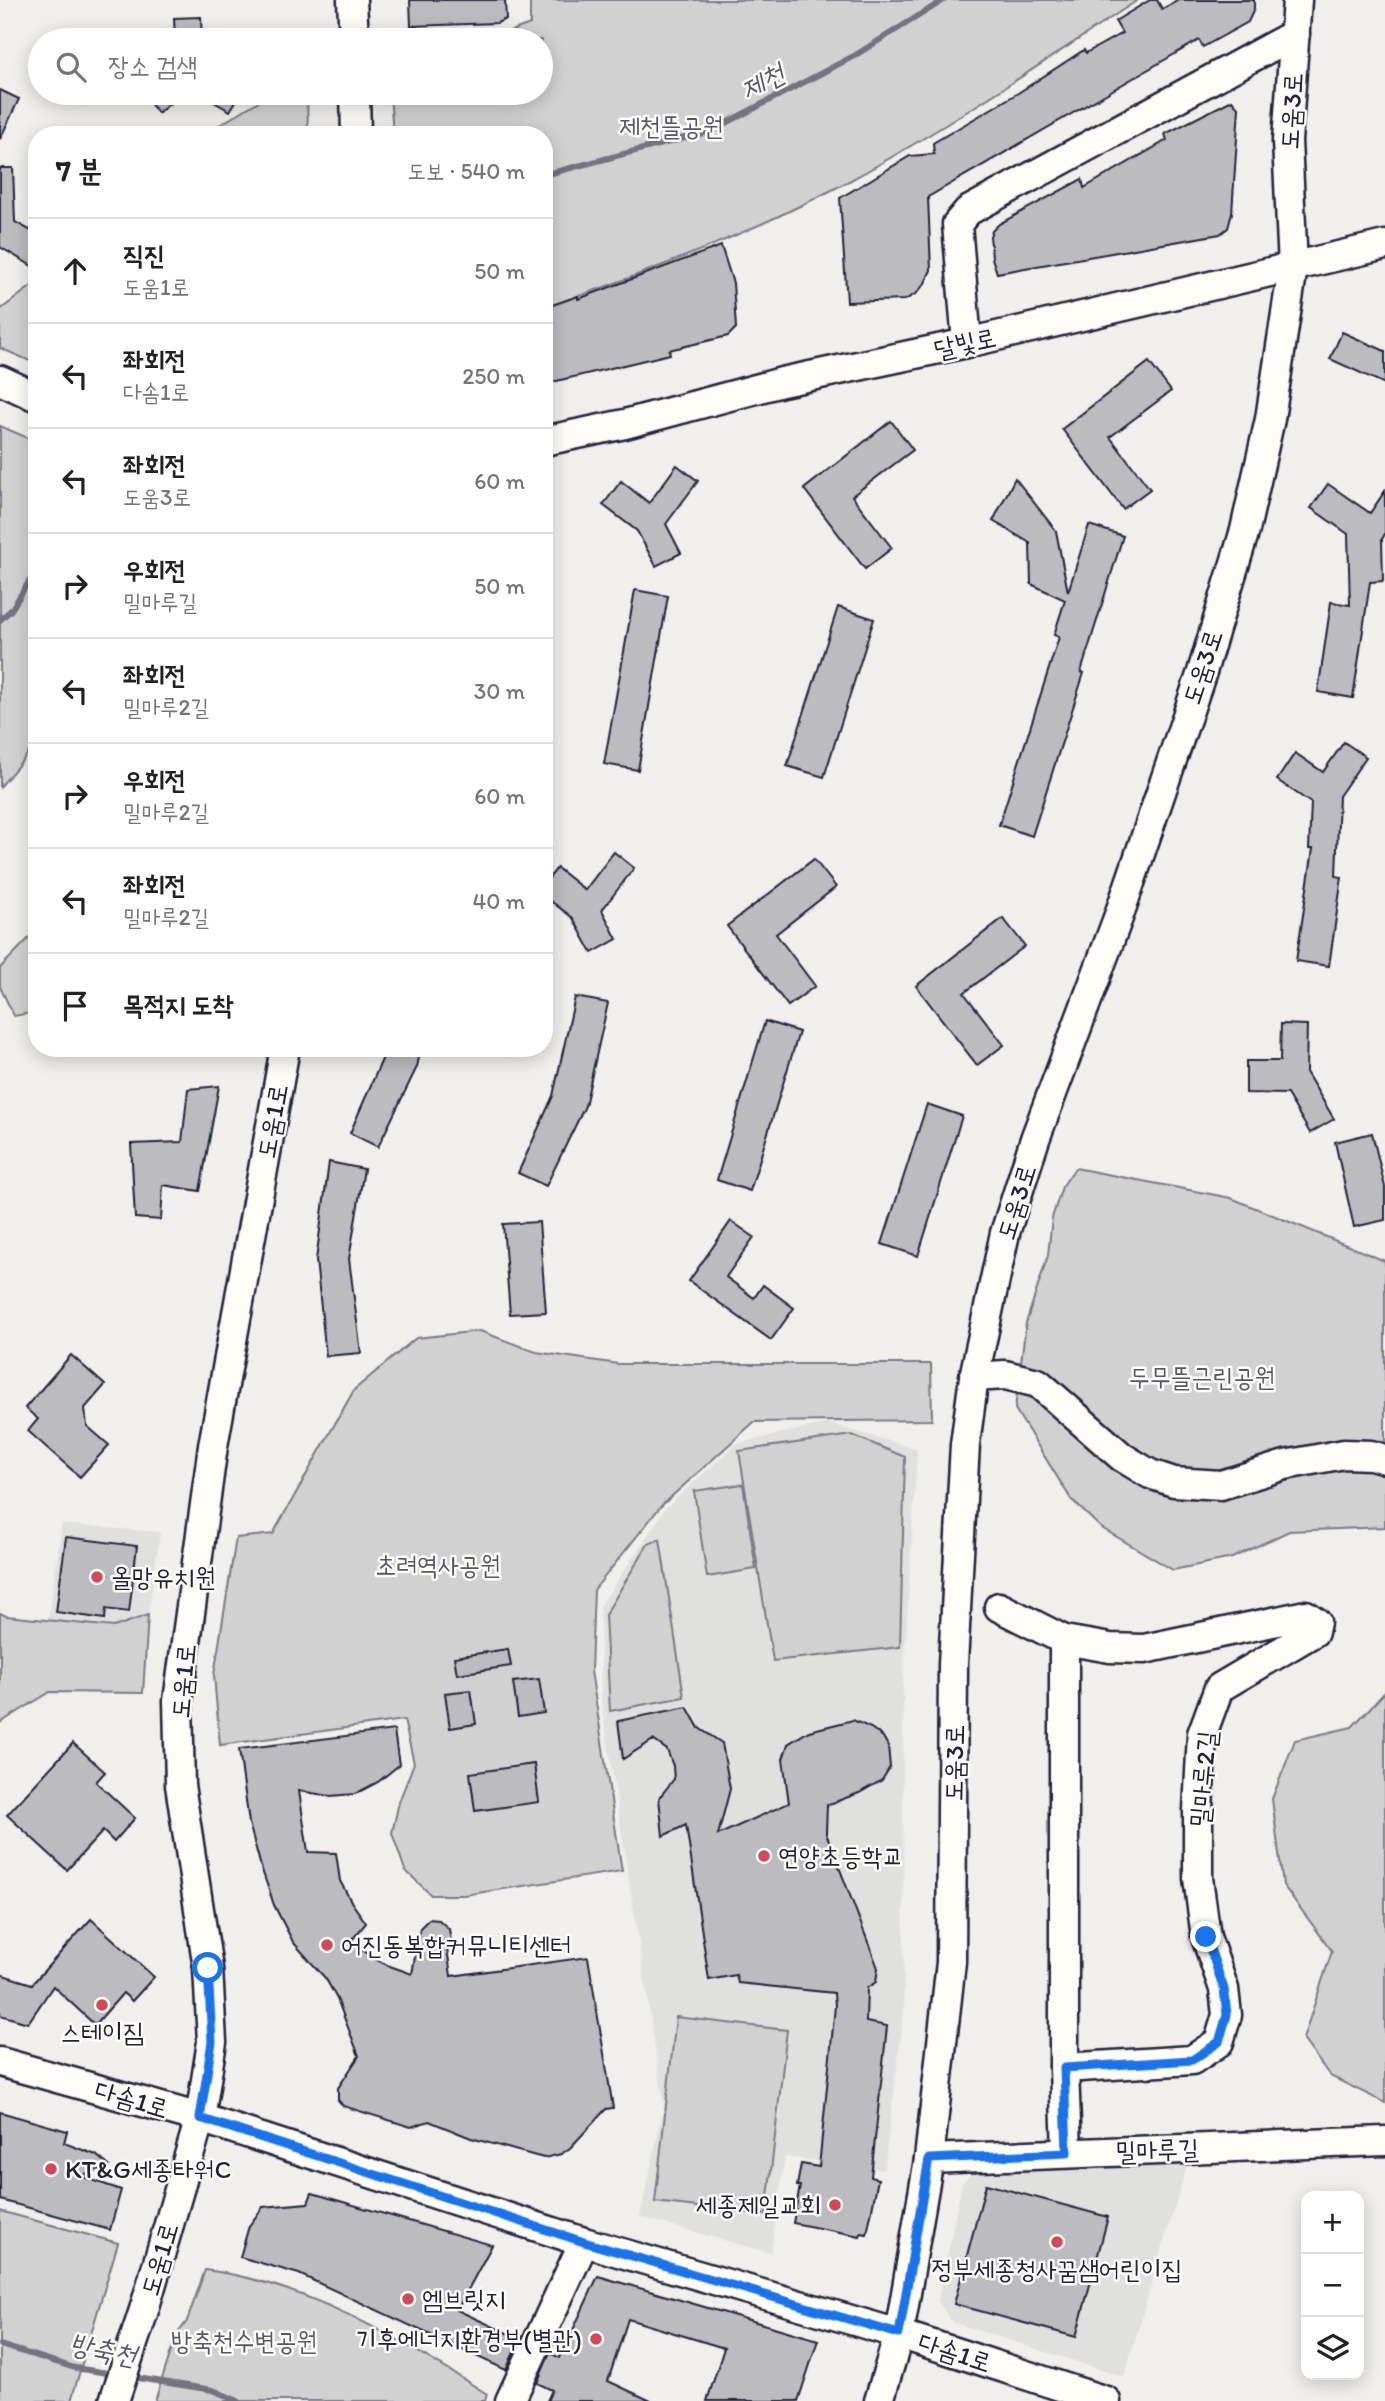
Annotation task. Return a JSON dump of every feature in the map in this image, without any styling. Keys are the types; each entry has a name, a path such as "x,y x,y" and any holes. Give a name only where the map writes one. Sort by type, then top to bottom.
{"street":[{"path":"352,0 353,28"},
{"name":"도움3로","path":"879,2401 899,2334 929,2159 951,1962 953,1664 965,1444 974,1377 1005,1233 1035,1139 1118,918 1202,672 1245,530 1270,419 1293,267 1287,141 1297,0"},
{"name":"도움3로","path":"967,343 957,224 968,211 1295,34"},
{"path":"355,105 356,126"},
{"name":"달빛로","path":"553,439 625,424 782,382 967,343 1385,245"},
{"path":"0,380 28,393"},
{"name":"도움1로","path":"114,2401 144,2310 200,2118 212,2042 208,1968 180,1785 178,1701 213,1446 283,1057"},
{"path":"974,1377 1005,1375 1038,1383 1122,1457 1150,1474 1174,1482 1221,1485 1285,1465 1344,1454 1371,1455 1385,1459"},
{"name":"밀마루2길","path":"999,1607 1064,1640 1110,1648 1144,1649 1306,1615 1316,1622 1314,1632 1219,1688 1202,1734 1198,1878 1206,1937 1224,1989 1227,2015 1219,2042 1192,2060 1064,2068"},
{"path":"1064,1640 1064,2068 1067,2153"},
{"name":"다솜1로","path":"0,2062 200,2118 584,2242 899,2334 1106,2401"},
{"name":"밀마루길","path":"929,2159 1385,2141"},
{"path":"510,2401 584,2242"}],"shaded area":[{"name":"연양초등학교","path":"827,1423 917,1449 903,1688 904,2011 884,2170 785,2157 771,2253 640,2217 664,2105 601,1700 600,1606 665,1509 736,1444"},
{"path":"62,1524 160,1532 148,1615 114,1627 48,1621"},
{"name":"정부세종청사꿈샘어린이집","path":"1188,2161 1124,2377 952,2322 938,2301 962,2183 977,2168"}],"green space":[{"name":"제천뜰공원","path":"530,0 1138,0 959,116 849,181 775,218 699,251 553,305 553,126 392,126 391,105 553,105 553,28 519,28 530,24"},
{"path":"252,105 307,105 308,126 218,126"},
{"path":"28,289 28,360 0,348 0,310"},
{"path":"0,426 28,438 28,754 0,787"},
{"path":"28,939 28,1014 14,1016 0,987 0,968"},
{"name":"두무뜰근린공원","path":"1075,1168 1231,1198 1385,1261 1385,1527 1289,1531 1232,1558 1173,1570 1100,1527 1071,1499 1015,1409 1026,1323 1048,1255 1052,1218 1062,1187"},
{"name":"초려역사공원","path":"480,1331 536,1352 618,1364 931,1364 932,1420 754,1422 661,1506 594,1590 591,1671 622,1871 464,1895 431,1895 405,1870 392,1833 399,1802 414,1763 404,1720 220,1745 214,1675 236,1538 273,1534 354,1390 416,1338"},
{"path":"852,1435 905,1457 900,1647 773,1661 739,1451"},
{"path":"743,1484 756,1569 707,1577 694,1491"},
{"path":"660,1539 684,1697 610,1711 605,1615 648,1544"},
{"path":"0,1613 6,1616 114,1627 148,1615 143,1693 50,1692 0,1723"},
{"path":"1385,1692 1385,2103 1330,2076 1303,2039 1332,1951 1283,1885 1272,1799 1295,1740 1352,1727"},
{"path":"676,2017 787,2030 766,2215 655,2202"},
{"name":"방축천수변공원","path":"0,2211 118,2243 71,2401 0,2401"},
{"name":"방축천수변공원","path":"205,2270 280,2287 352,2317 387,2334 487,2394 485,2401 155,2401 176,2336 187,2321"}],"building":[{"path":"410,0 505,0 506,19 497,23 411,26"},
{"path":"1150,0 1157,0 1162,9 1179,0 1254,0 1254,9 1248,22 1203,47 1199,40 928,197 931,270 925,283 917,293 905,300 847,302 840,198 910,156 934,154 933,143 1084,50 1086,53 1122,33 1115,21"},
{"path":"201,17 201,28 174,28 174,18"},
{"path":"0,90 19,99 0,139"},
{"path":"1232,100 1239,108 1232,213 1228,228 1220,234 997,273 992,258 990,236 999,224 1082,179 1084,188 1167,140 1165,134"},
{"path":"152,105 168,105 158,113"},
{"path":"219,105 234,105 230,111"},
{"path":"0,168 13,168 15,222 28,229 28,264 0,247"},
{"path":"721,246 733,283 736,328 728,336 669,350 670,354 553,382 553,305 578,296 578,299"},
{"path":"1342,332 1385,351 1385,384 1330,359"},
{"path":"1149,362 1171,391 1110,437 1150,489 1123,509 1062,429"},
{"path":"891,421 913,450 852,496 892,548 865,569 804,489"},
{"path":"677,465 698,481 666,524 681,553 656,566 637,531 603,505 621,481 649,503"},
{"path":"1015,478 1056,531 1068,592 1089,525 1123,536 1081,672 1084,673 1032,836 999,825 1059,637 1054,635 1065,600 1031,584 1030,543 993,521"},
{"path":"1328,484 1370,513 1385,491 1383,581 1370,582 1353,698 1318,692 1331,602 1350,605 1348,534 1311,508"},
{"path":"635,590 668,596 638,770 604,764"},
{"path":"838,607 874,619 824,777 787,766"},
{"path":"1344,742 1366,757 1339,796 1336,876 1342,877 1329,966 1296,961 1313,849 1309,849 1311,803 1277,780 1295,753 1323,772"},
{"path":"614,852 634,868 602,910 617,939 592,953 573,918 553,903 553,873 557,868 585,890"},
{"path":"814,859 836,887 776,934 815,986 788,1006 727,926"},
{"path":"1003,918 1025,946 964,993 1004,1045 977,1065 916,986"},
{"path":"575,997 608,1003 585,1106 546,1186 518,1173 553,1096"},
{"path":"765,1021 799,1032 750,1191 717,1180"},
{"path":"1281,1024 1307,1025 1306,1072 1334,1119 1310,1133 1287,1094 1246,1093 1246,1061 1280,1061"},
{"path":"383,1057 419,1057 417,1067 378,1147 350,1133"},
{"path":"219,1086 200,1191 163,1185 161,1220 135,1218 131,1144 182,1142 188,1089"},
{"path":"927,1104 962,1116 918,1256 882,1244"},
{"path":"1372,1133 1385,1187 1385,1220 1354,1227 1335,1142"},
{"path":"329,1162 364,1169 349,1259 361,1353 326,1356 316,1260"},
{"path":"731,1221 754,1237 726,1277 754,1298 763,1285 794,1308 771,1340 689,1281"},
{"path":"539,1222 546,1312 510,1314 503,1224"},
{"path":"71,1355 105,1385 85,1408 87,1426 109,1445 80,1477 28,1431 38,1419 25,1408"},
{"name":"올망유치원","path":"66,1537 137,1546 129,1612 106,1609 105,1619 56,1612"},
{"path":"508,1649 511,1666 457,1674 454,1657"},
{"path":"539,1679 544,1713 518,1717 513,1682"},
{"path":"471,1690 476,1724 450,1728 445,1693"},
{"path":"687,1707 699,1728 722,1743 730,1789 718,1835 789,1803 783,1759 788,1744 809,1731 853,1720 871,1728 883,1737 888,1746 890,1767 882,1780 859,1793 827,1805 826,1833 878,1968 876,1982 867,1988 866,2022 887,2026 871,2177 878,2179 867,2234 861,2233 860,2236 793,2223 801,2164 819,2167 835,2006 834,1993 738,1983 736,1975 709,1980 686,1825 663,1836 659,1798 674,1779 667,1750 653,1740 623,1759 618,1721"},
{"name":"어진동복합커뮤니티센터","path":"394,1730 399,1765 378,1782 355,1794 330,1796 299,1791 308,1852 336,1853 340,1881 366,1923 352,1940 371,1957 387,1965 412,1974 420,1928 429,1919 439,1920 449,1929 451,1941 447,1948 451,1976 588,1957 613,2108 606,2109 570,2148 561,2154 544,2158 536,2156 471,2138 429,2121 411,2127 343,2106 338,2100 338,2088 359,2056 337,1999 326,1979 293,1942 274,1905 249,1823 239,1749"},
{"path":"73,1743 105,1772 96,1782 135,1818 114,1842 103,1831 67,1870 7,1815"},
{"path":"534,1764 539,1802 475,1811 470,1773"},
{"path":"91,1919 154,1977 132,2001 123,1993 95,2025 53,1986 28,2023 0,2015 0,1974 32,1984"},
{"name":"KT&G세종타워C","path":"0,2112 67,2131 64,2143 96,2155 109,2166 80,2176 121,2190 110,2230 0,2200"},
{"path":"986,2184 1108,2217 1076,2337 954,2304"},
{"path":"312,2193 492,2245 457,2310 520,2339 506,2370 299,2274 240,2257 249,2226 263,2207 308,2203"},
{"path":"598,2276 818,2340 798,2401 707,2401 724,2348 628,2319 608,2381 651,2401 547,2401 552,2390 537,2383 550,2353 560,2358"}],"waterway":[{"name":"제천","path":"553,173 711,131 854,56 944,0"},
{"name":"제천","path":"0,620 11,610 28,583"},
{"name":"방축천","path":"0,2345 75,2368 114,2374"},
{"name":"방축천","path":"131,2377 213,2390 238,2401"}],"place":[{"name":"올망유치원","path":"97,1577"},
{"name":"연양초등학교","path":"764,1856"},
{"name":"어진동복합커뮤니티센터","path":"327,1945"},
{"name":"스테이짐","path":"102,2005"},
{"name":"KT&G세종타워C","path":"51,2169"},
{"name":"세종제일교회","path":"835,2205"},
{"name":"정부세종청사꿈샘어린이집","path":"1057,2242"},
{"name":"엠브릿지","path":"408,2299"},
{"name":"기후에너지환경부(별관)","path":"596,2339"}],"route":[{"path":"208,1968 212,2042 200,2118 584,2242 899,2334 929,2159 1067,2153 1064,2068 1192,2060 1219,2042 1227,2015 1224,1989 1206,1937"}]}
